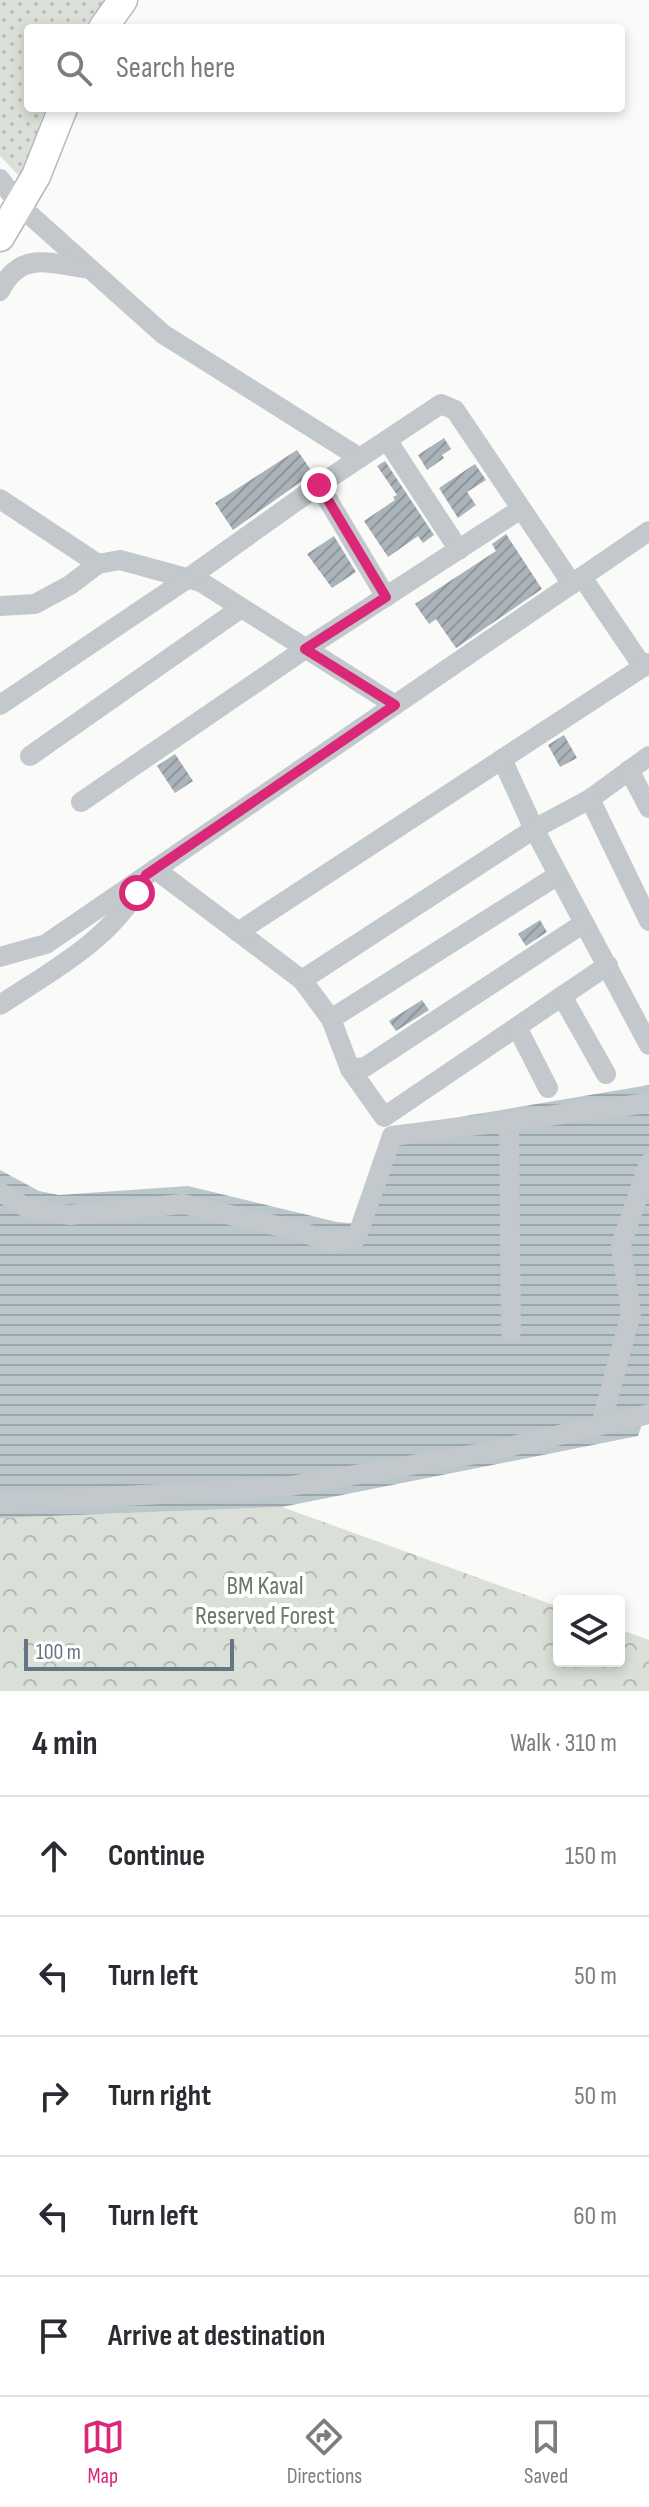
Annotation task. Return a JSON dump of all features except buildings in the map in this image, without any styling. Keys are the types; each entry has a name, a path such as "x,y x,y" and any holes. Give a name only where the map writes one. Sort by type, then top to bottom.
{"highway":[{"path":"106,24 123,0"},
{"path":"0,237 36,176 61,112"}],"street":[{"path":"0,179 20,206 163,334 360,458"},
{"path":"0,291 15,268 31,261 90,269"},
{"path":"0,705 441,404 455,410 521,509 646,665 238,932"},
{"path":"387,440 459,550"},
{"path":"319,485 386,597"},
{"path":"0,499 98,564"},
{"path":"81,802 305,649 521,509"},
{"path":"0,957 46,944 649,531"},
{"path":"0,606 35,604 70,585 98,564 120,560 201,582 395,705"},
{"path":"30,756 241,608"},
{"path":"302,980 534,829 590,799 649,756"},
{"path":"502,759 534,829 649,1045"},
{"path":"629,770 649,808"},
{"path":"590,799 649,921"},
{"path":"151,872 302,980 331,1019 350,1069 384,1117 608,965"},
{"path":"0,1005 107,930 151,872"},
{"path":"331,1019 558,875"},
{"path":"350,1069 365,1067 584,923"},
{"path":"562,996 606,1074"},
{"path":"517,1027 548,1088"},
{"path":"0,1192 27,1208 69,1215 183,1204 299,1231 330,1242 357,1237 392,1136 649,1103"},
{"path":"509,1121 511,1332"},
{"path":"601,1425 631,1313 621,1245 649,1163"},
{"path":"0,1503 285,1487 482,1453 649,1414"}],"green space":[{"path":"0,0 107,0 89,24 24,24 24,112 44,112 20,177 0,156"},
{"name":"BM Kaval Reserved Forest","path":"282,1507 553,1605 553,1667 625,1667 625,1631 649,1640 649,1691 0,1691 0,1518"}],"shaded area":[{"path":"649,1085 649,1403 638,1436 282,1507 0,1518 0,1170 39,1191 59,1195 188,1186 337,1222 360,1224 388,1129"}],"route":[{"path":"137,893 146,875 395,705 305,649 386,597 319,485"}]}
